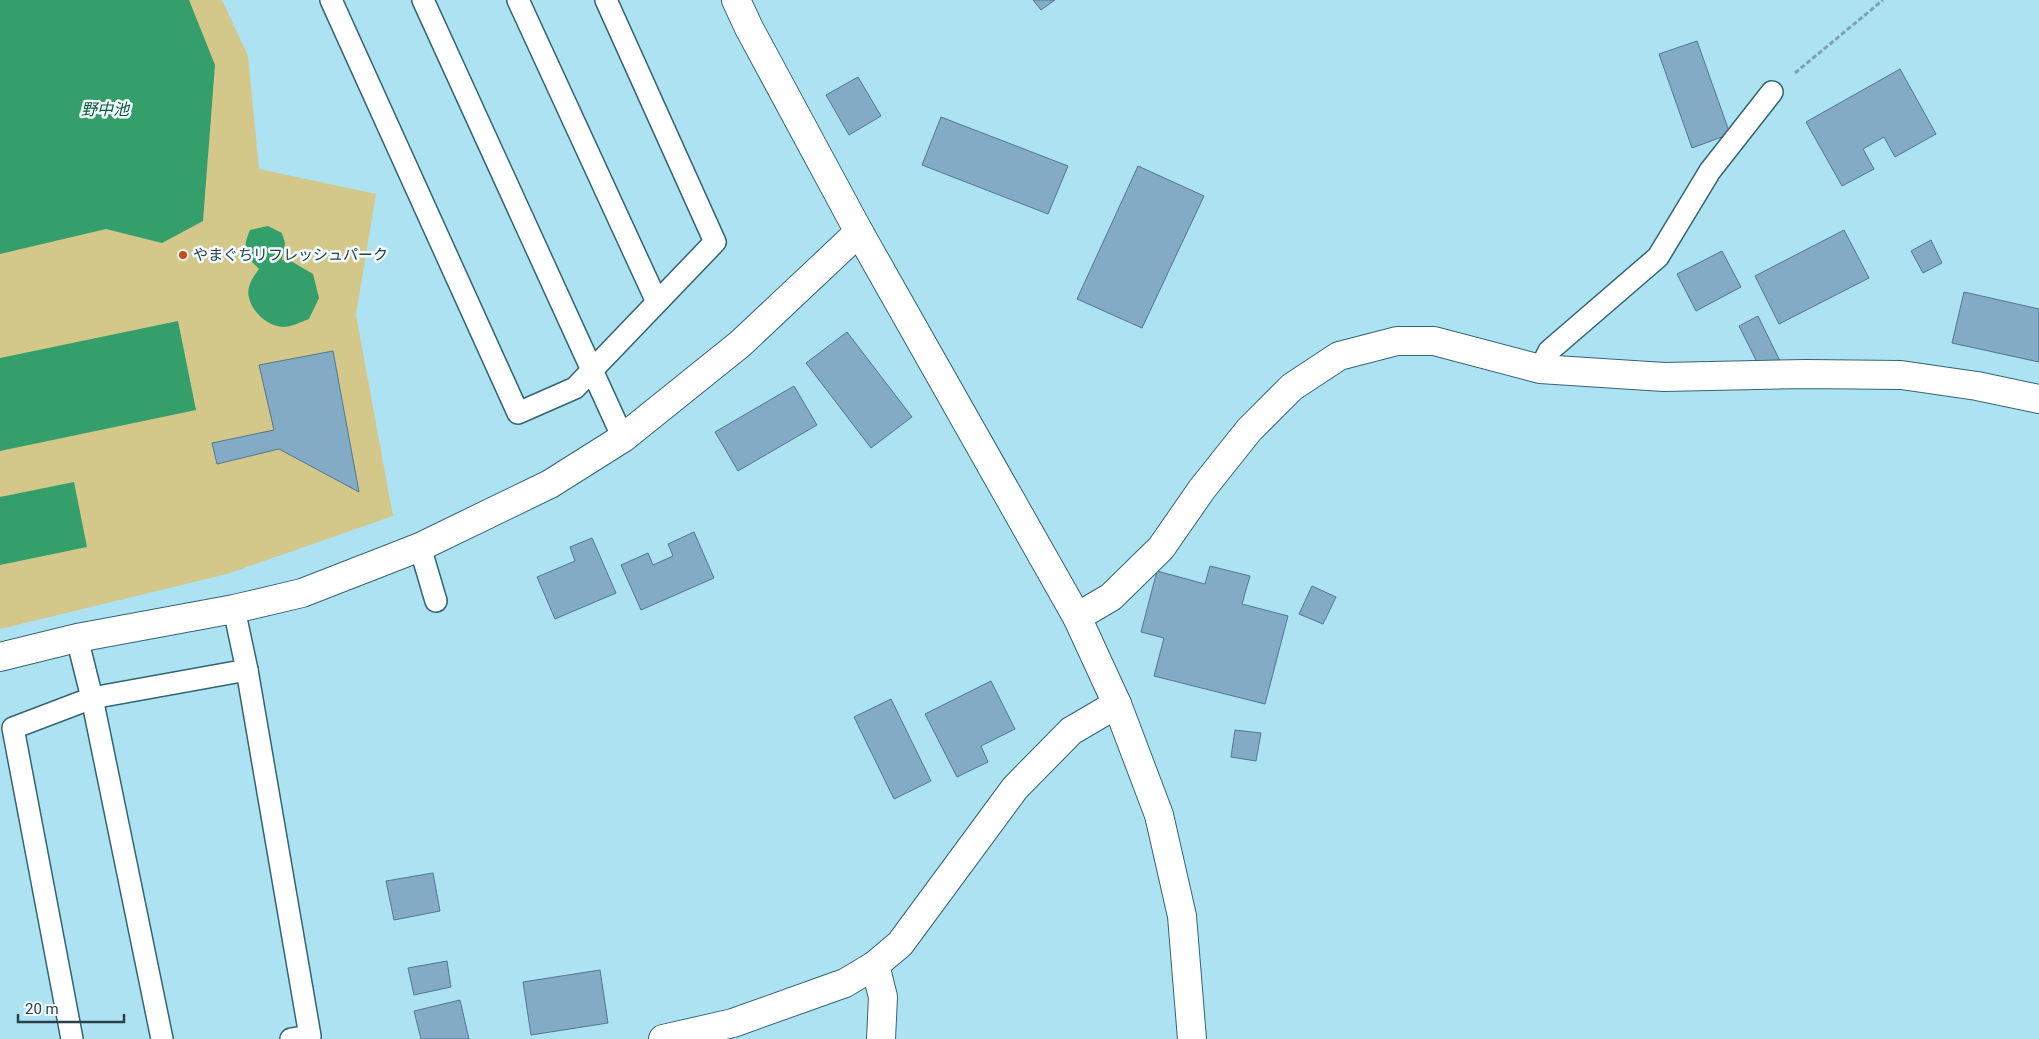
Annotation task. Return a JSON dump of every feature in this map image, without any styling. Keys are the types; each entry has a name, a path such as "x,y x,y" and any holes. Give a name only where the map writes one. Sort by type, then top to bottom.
{"street":[{"path":"736,0 749,28 859,232 1077,617 1117,704 1159,815 1182,916 1192,1039"},
{"path":"0,657 77,638 234,609 302,593 420,547 550,484 623,438 740,344 859,232"},
{"path":"1077,617 1111,598 1160,548 1202,489 1248,430 1292,387 1339,356 1397,342 1434,341 1540,368 1664,377 1806,374 1901,375 1977,386 2039,400"},
{"path":"663,1039 733,1023 845,982 875,965 900,944 1016,788 1071,731 1117,704"},
{"path":"875,965 883,997 881,1039"}],"lane":[{"path":"331,0 518,414 575,388 715,242 606,0"},
{"path":"423,0 623,438"},
{"path":"518,0 657,302"},
{"path":"1540,368 1549,351 1658,256 1710,171 1772,92"},
{"path":"420,547 436,601"},
{"path":"234,609 247,670 310,1036 291,1039"},
{"path":"77,638 92,698 162,1039"},
{"path":"72,1039 13,728 92,698 247,670"}],"path":[{"path":"1772,92 1883,0"}],"shaded area":[{"name":"やまぐちリフレッシュパーク","path":"0,0 222,0 248,56 259,169 376,194 356,315 393,516 227,574 0,629"}],"water":[{"name":"野中池","path":"0,0 189,0 215,65 203,221 162,243 106,229 0,254"},
{"path":"268,226 282,233 285,243 282,260 291,261 313,274 319,298 309,319 289,326 277,326 262,318 251,304 248,294 252,279 259,269 247,256 246,242 250,230"},
{"path":"178,321 196,410 0,451 0,358"},
{"path":"74,482 87,547 0,565 0,497"}],"building":[{"path":"1033,0 1055,0 1041,10"},
{"path":"1697,41 1730,134 1692,148 1659,54"},
{"path":"1900,69 1936,134 1895,157 1884,137 1863,149 1874,169 1842,186 1806,122"},
{"path":"858,77 881,116 849,135 826,95"},
{"path":"941,117 1068,166 1048,214 922,165"},
{"path":"1138,166 1204,196 1142,328 1077,299"},
{"path":"1844,230 1869,278 1779,324 1755,276"},
{"path":"1931,240 1942,263 1923,273 1911,251"},
{"path":"1722,251 1741,287 1696,311 1677,274"},
{"path":"1964,292 2039,309 2039,362 1952,343"},
{"path":"1758,316 1780,361 1761,370 1739,326"},
{"path":"847,332 912,417 871,448 806,363"},
{"path":"333,351 359,492 279,449 217,464 212,443 274,430 259,365"},
{"path":"794,386 817,425 738,471 715,432"},
{"path":"694,532 714,578 641,610 621,565 648,553 653,565 673,556 668,544"},
{"path":"592,538 616,593 555,619 537,577 575,561 570,547"},
{"path":"1210,566 1250,576 1242,604 1288,616 1265,704 1154,676 1164,638 1141,632 1157,571 1205,584"},
{"path":"1312,586 1336,597 1323,624 1299,614"},
{"path":"991,681 1015,729 981,746 988,762 957,777 925,714"},
{"path":"891,699 931,781 894,799 854,717"},
{"path":"1235,730 1261,733 1256,761 1231,757"},
{"path":"433,873 440,911 394,920 386,881"},
{"path":"447,961 451,987 414,995 408,968"},
{"path":"600,970 608,1023 531,1035 523,982"},
{"path":"460,1000 469,1039 421,1039 414,1011"}],"place":[{"name":"やまぐちリフレッシュパーク","path":"183,255"}]}
